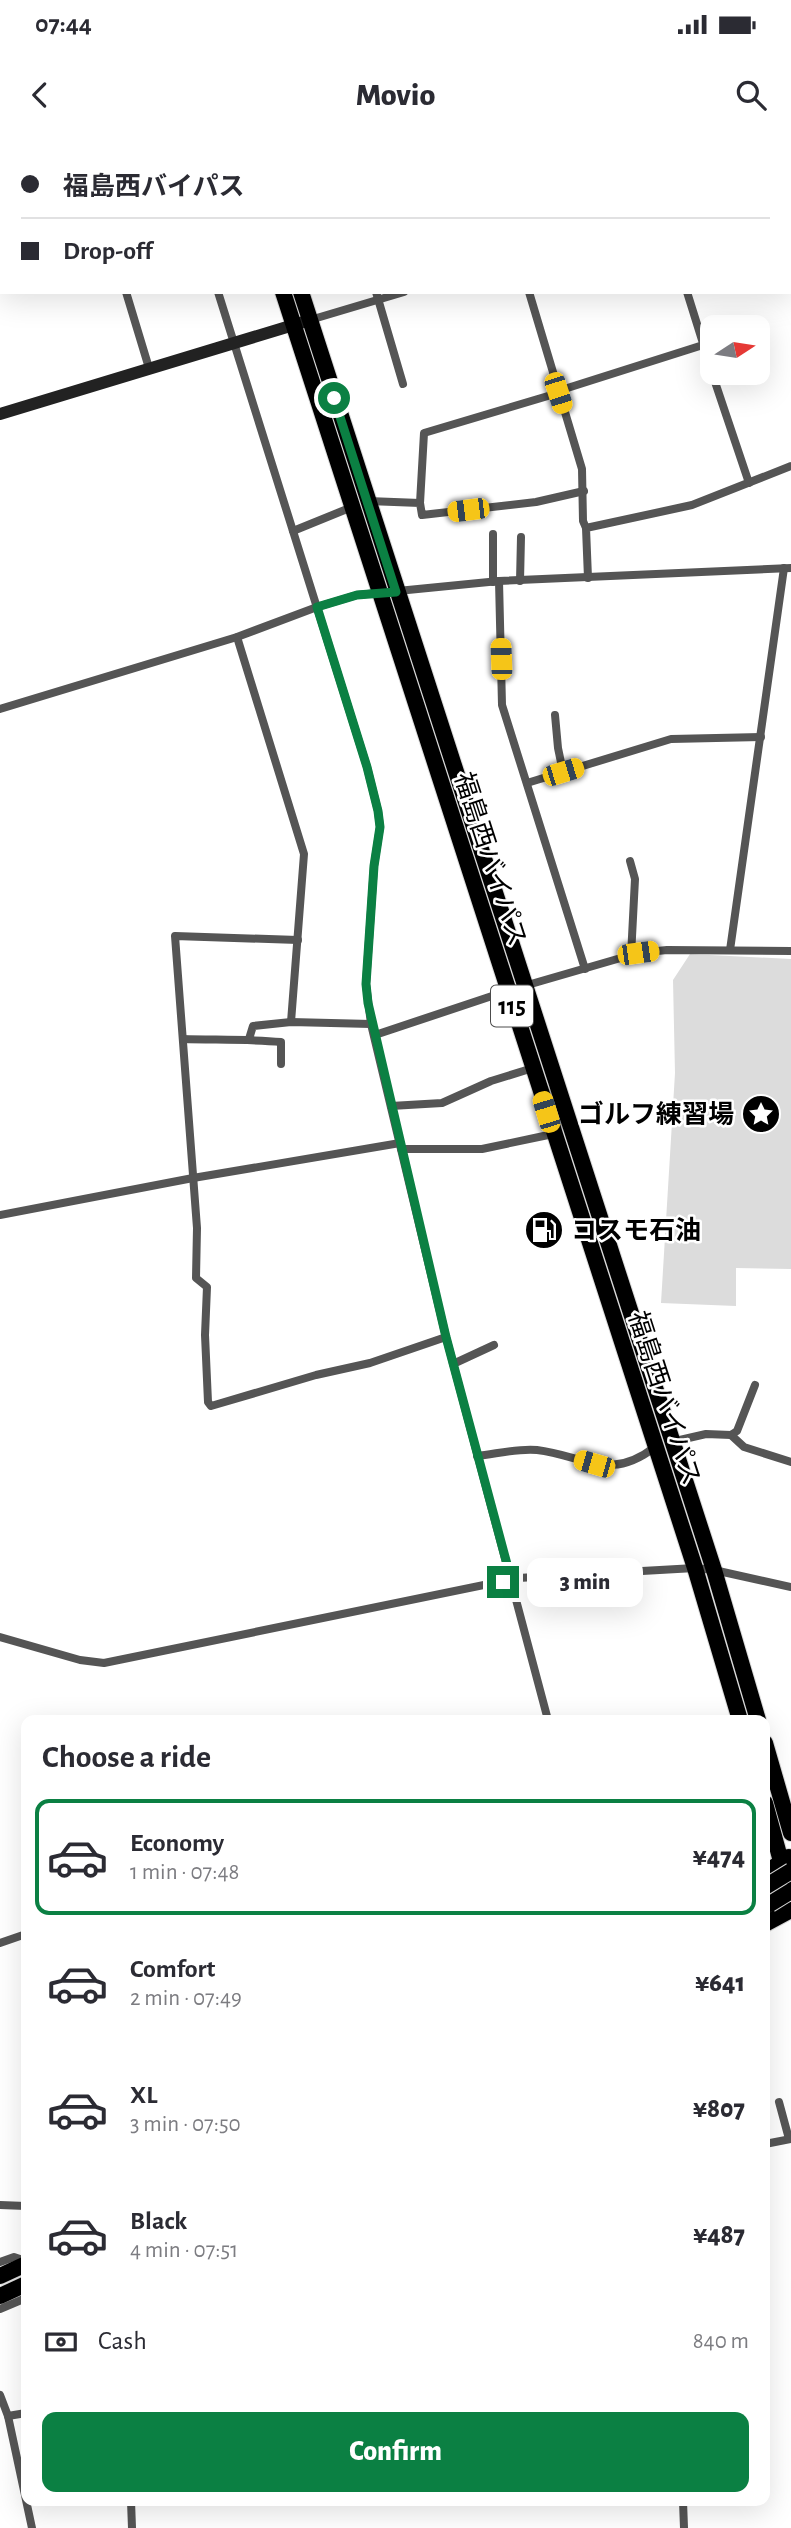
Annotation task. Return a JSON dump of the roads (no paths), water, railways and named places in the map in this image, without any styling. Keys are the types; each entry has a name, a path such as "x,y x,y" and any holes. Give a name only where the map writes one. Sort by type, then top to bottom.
{"highway":[{"name":"福島西バイパス","path":"284,294 360,504"},
{"name":"福島西バイパス","path":"302,294 360,504 507,991 695,1569 739,1715"},
{"name":"福島西バイパス","path":"388,592 524,986 714,1570 757,1715"},
{"path":"770,1761 791,1833"},
{"path":"770,1816 788,1863 791,1899"},
{"path":"770,1871 788,1863"},
{"path":"770,1882 788,1863"},
{"path":"770,1903 791,1891"},
{"path":"770,1921 791,1910"},
{"path":"0,2276 21,2266"},
{"path":"0,2296 21,2286"}],"street":[{"path":"128,294 149,368"},
{"path":"219,294 367,767 378,811 380,827 373,878 366,984 371,1024 446,1337 547,1715"},
{"path":"530,294 582,469 588,578"},
{"path":"688,294 700,335"},
{"path":"0,414 310,320 378,296 403,384"},
{"path":"584,491 536,502 422,515 420,503 424,433 700,346"},
{"path":"716,385 749,483"},
{"path":"586,528 692,505 791,466"},
{"path":"293,531 360,504 420,503"},
{"path":"494,534 502,705 585,969"},
{"path":"520,581 522,537"},
{"path":"0,709 237,637 357,595 496,582 787,568 730,950"},
{"path":"237,637 304,853 291,1022"},
{"path":"555,715 563,772"},
{"path":"527,783 671,739 761,737"},
{"path":"630,861 635,879 631,956"},
{"path":"298,940 175,936 197,1228 196,1278 207,1287 205,1335 208,1402 211,1406 316,1375 370,1363 446,1337"},
{"path":"524,986 631,956 667,950 791,951"},
{"path":"375,1035 507,991"},
{"path":"250,1039 253,1026 291,1022 371,1024"},
{"path":"183,1039 281,1042 281,1064"},
{"path":"391,1106 442,1103 491,1081 533,1068"},
{"path":"0,1215 193,1178 400,1146 482,1149 553,1134"},
{"path":"453,1364 494,1345"},
{"path":"671,1442 706,1434 731,1435 737,1432 755,1385"},
{"path":"731,1435 744,1447 791,1462"},
{"path":"477,1456 534,1450 594,1464 617,1466 641,1458 655,1447"},
{"path":"0,1637 80,1660 104,1663 511,1579 656,1569 695,1569 714,1570 791,1587"},
{"path":"0,1943 21,1936"},
{"path":"770,2143 790,2139 779,2102"},
{"path":"0,2205 21,2206"},
{"path":"0,2262 14,2257 21,2260"},
{"path":"0,2309 21,2300"},
{"path":"0,2395 21,2481"},
{"path":"27,2506 32,2528"},
{"path":"131,2506 132,2528"},
{"path":"683,2506 684,2528"}],"place":[{"name":"ゴルフ練習場","path":"761,1114"},
{"name":"コスモ石油","path":"544,1230"}]}
